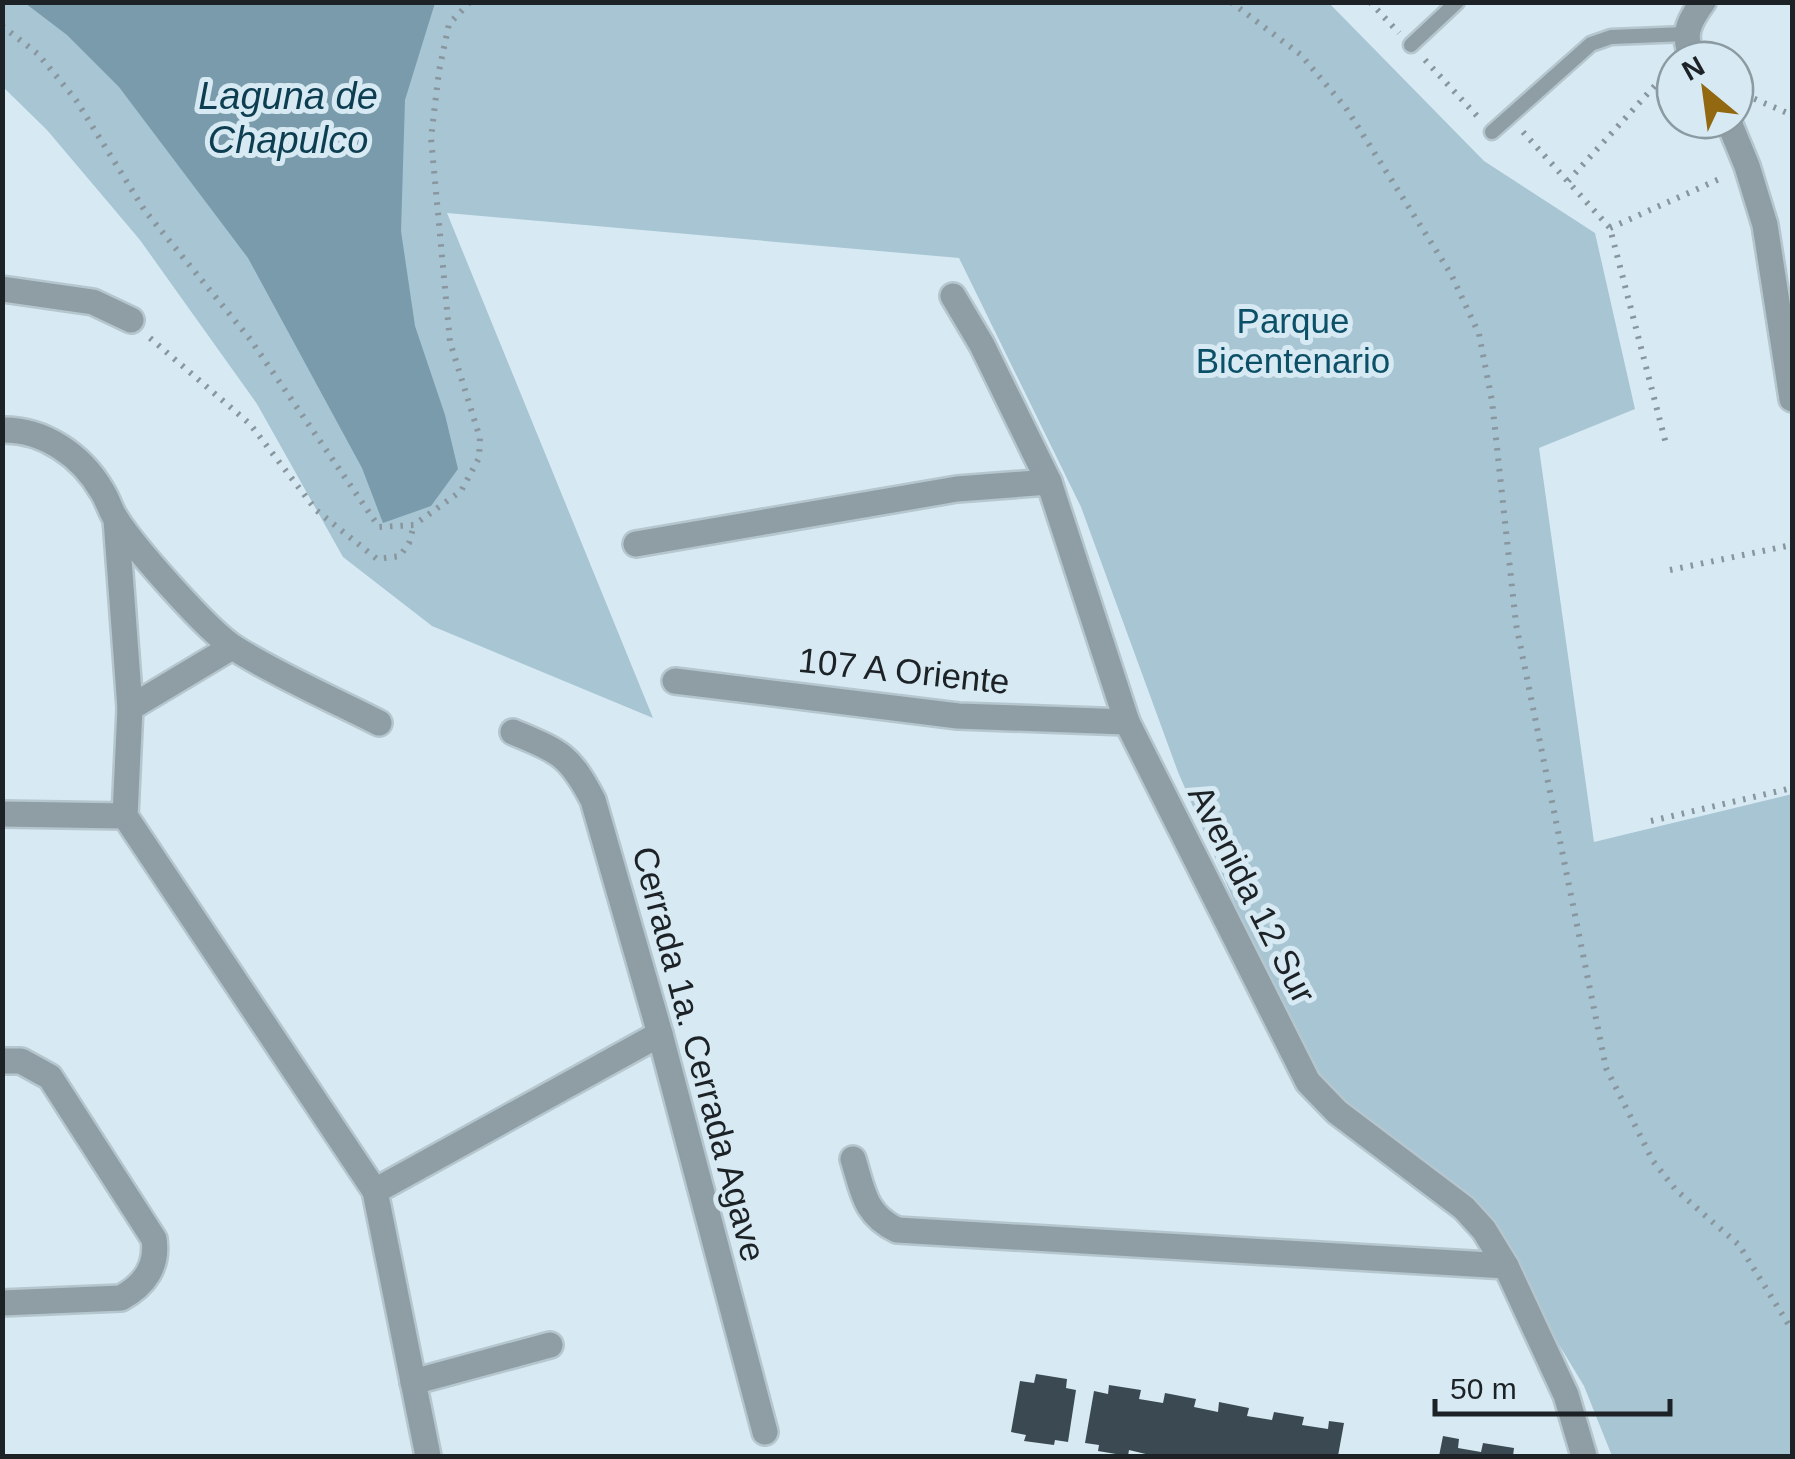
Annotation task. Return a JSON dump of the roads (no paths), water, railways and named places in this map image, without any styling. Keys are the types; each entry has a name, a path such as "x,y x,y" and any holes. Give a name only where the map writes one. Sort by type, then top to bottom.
{"street":[{"path":"1687,40 1689,21 1703,2"},
{"path":"1737,140 1765,225 1792,399"},
{"path":"2,289 93,302 131,320"},
{"name":"Avenida 12 Sur","path":"953,296 982,345 1049,482 1127,722 1308,1082 1337,1112 1464,1208 1484,1230 1506,1266 1566,1395 1584,1456"},
{"path":"2,430 48,438 82,463 102,490 116,519 178,593 232,647 379,724"},
{"path":"636,544 956,489 1049,482"},
{"path":"116,519 130,708 125,816 375,1191 428,1456"},
{"path":"130,708 232,647"},
{"name":"107 A Oriente","path":"675,682 958,716 1127,722"},
{"name":"Cerrada 1a. Cerrada Agave","path":"513,732 548,747 574,765 593,800 766,1432"},
{"path":"2,814 125,816"},
{"path":"375,1191 660,1034"},
{"path":"2,1061 21,1061 50,1077 154,1239 156,1254 149,1275 136,1290 121,1298 2,1303"},
{"path":"853,1159 869,1208 878,1221 897,1230 1506,1266"},
{"path":"413,1382 550,1346"}],"lane":[{"path":"1411,45 1457,2"},
{"path":"1492,132 1601,39 1686,34"}],"water":[{"name":"Laguna de Chapulco","path":"25,3 435,3 405,100 401,231 415,326 445,415 458,469 431,506 383,523 362,468 248,258 119,87 67,35"}],"park label":[{"name":"Parque Bicentenario","path":"1293,341"}]}
